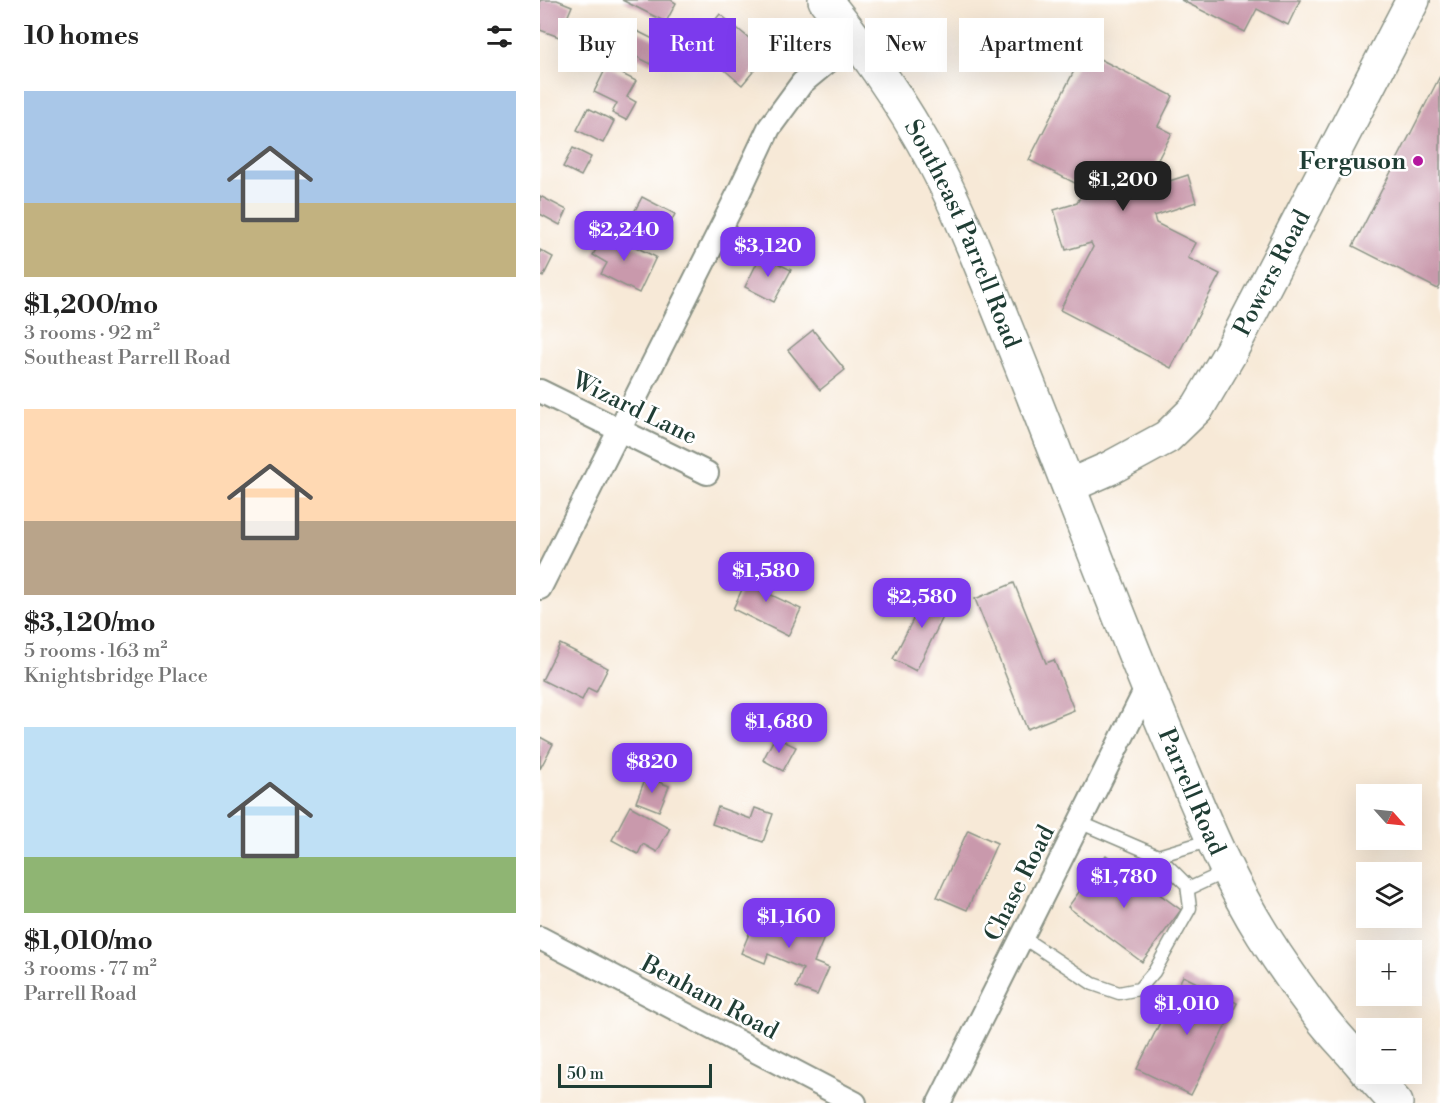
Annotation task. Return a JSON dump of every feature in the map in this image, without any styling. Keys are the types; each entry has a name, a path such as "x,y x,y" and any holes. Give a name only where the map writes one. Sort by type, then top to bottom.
{"street":[{"name":"Southeast Parrell Road","path":"825,0 884,78 946,186 1069,486"},
{"name":"Powers Road","path":"1069,486 1110,468 1167,437 1198,407 1230,353 1413,0"},
{"path":"540,588 769,128 802,83 855,39"},
{"name":"Wizard Lane","path":"540,391 707,473"},
{"name":"Parrell Road","path":"1069,486 1147,687 1228,871 1263,935 1320,1016 1356,1058"},
{"name":"Chase Road","path":"939,1103 1147,687"},
{"name":"Benham Road","path":"540,938 855,1103"},
{"path":"1379,1084 1396,1103"}],"lane":[{"path":"1022,937 1093,984 1119,993 1139,989 1154,972 1190,908 1187,885 1158,856 1079,822"},
{"path":"1158,856 1212,839"},
{"path":"1188,890 1228,871"}],"building":[{"path":"540,0 557,0 572,6 567,18 558,18 558,37 540,30"},
{"path":"622,0 671,0 676,3 668,18 658,18"},
{"path":"1181,0 1300,0 1288,25 1257,9 1245,32"},
{"path":"736,27 748,37 748,72 753,72 742,85 727,72 736,72"},
{"path":"637,31 649,37 649,63 637,57"},
{"path":"1104,61 1173,96 1158,126 1172,133 1146,182 1148,188 1188,175 1196,202 1154,216 1156,223 1196,243 1188,258 1220,274 1171,368 1060,310 1093,247 1091,243 1066,250 1054,210 1077,203 1085,188 1029,160 1073,72 1104,72"},
{"path":"604,72 619,72 636,81 627,97 636,102 626,120 612,113 617,103 594,92"},
{"name":"Ferguson","path":"1440,76 1440,286 1438,289 1353,246"},
{"path":"588,108 614,121 603,143 577,130"},
{"path":"573,148 591,157 581,176 563,167"},
{"path":"540,196 567,210 560,225 540,214"},
{"path":"642,197 675,214 660,243 627,226"},
{"path":"605,232 656,257 639,293 601,274 607,263 593,255"},
{"path":"540,250 553,257 543,277 540,275"},
{"path":"761,255 791,270 774,302 745,287"},
{"path":"813,330 845,370 820,390 788,350"},
{"path":"753,566 777,577 769,594 801,609 788,636 733,609"},
{"path":"1014,583 1046,663 1054,660 1074,710 1027,729 975,599"},
{"path":"929,588 952,599 916,671 893,659"},
{"path":"560,644 608,668 596,692 588,688 582,700 542,680"},
{"path":"540,737 553,744 540,769"},
{"path":"775,737 796,747 783,771 763,760"},
{"path":"646,777 669,786 659,811 636,802"},
{"path":"630,806 670,828 657,852 643,844 638,854 612,840"},
{"path":"718,807 751,819 755,808 773,814 763,842 712,824"},
{"path":"968,830 997,843 967,910 937,897"},
{"path":"1106,855 1181,910 1142,962 1068,907"},
{"path":"784,915 826,933 814,962 829,968 817,995 796,987 803,969 768,954 765,963 741,953 756,917 779,927"},
{"path":"1183,976 1237,1003 1191,1095 1137,1069"}],"place":[{"name":"Ferguson","path":"1418,161"}]}
